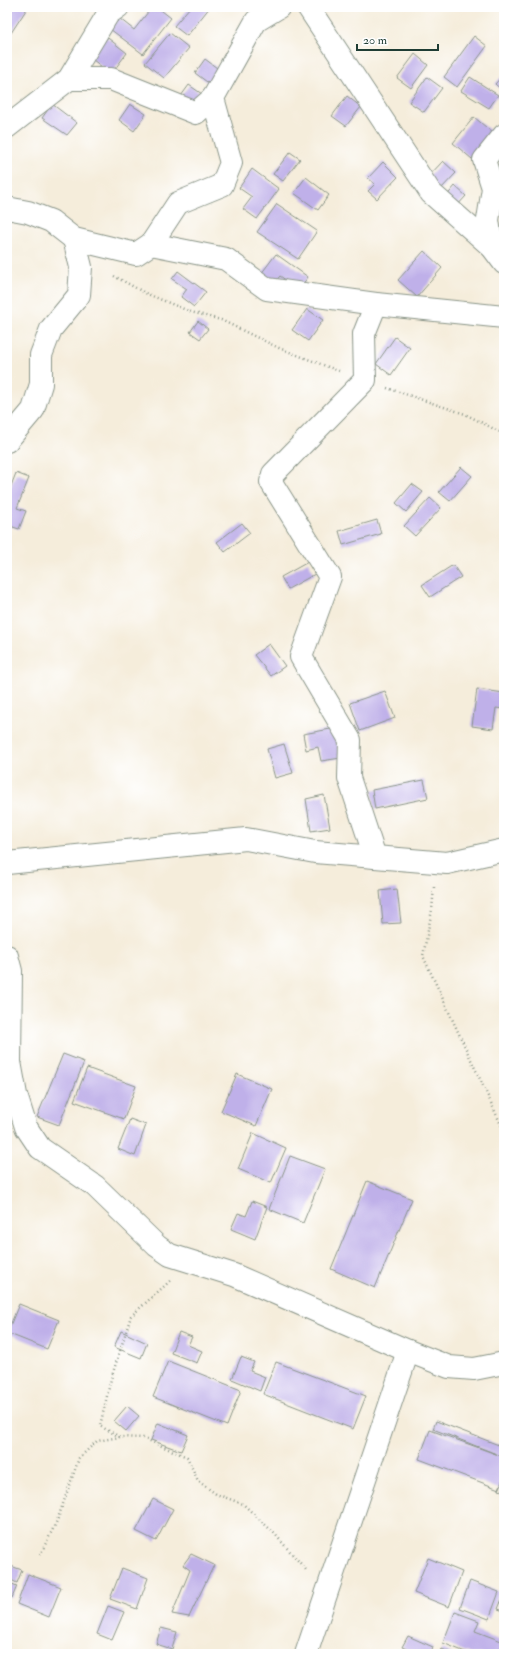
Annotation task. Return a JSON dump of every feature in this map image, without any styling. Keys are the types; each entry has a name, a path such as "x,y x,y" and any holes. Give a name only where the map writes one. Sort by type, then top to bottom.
{"street":[{"path":"7,127 69,79 108,14 118,7"},
{"path":"69,79 111,79 196,112 213,98 256,21 279,7"},
{"path":"308,7 431,193 498,255"},
{"path":"7,208 28,212 51,221 74,239 136,254 151,244 178,202 222,185 231,163 213,98"},
{"path":"498,255 488,220 493,188 484,160 504,135"},
{"path":"7,442 33,410 41,384 41,355 51,329 79,295 81,267 74,239"},
{"path":"151,244 226,258 267,289 376,304 504,317"},
{"path":"376,304 364,334 365,380 273,474 271,482 330,577 301,657 350,740 349,778 376,858"},
{"path":"7,863 246,839 315,852 448,863 504,850"},
{"path":"7,956 11,971 10,1062 16,1095 26,1127 40,1148 95,1186 157,1246 170,1255 234,1275 408,1351 449,1367 474,1369 504,1363"},
{"path":"306,1654 408,1351"}],"path":[{"path":"108,273 145,293 178,306 221,320 278,348 365,380 465,414 504,434"},
{"path":"411,860 434,885 432,910 423,956 504,1131"},
{"path":"120,1437 100,1426 111,1379 131,1316 192,1262"},
{"path":"40,1555 57,1521 79,1458 97,1441 120,1437 143,1438 187,1457 198,1481 216,1494 242,1504 273,1532 309,1573"}],"building":[{"path":"13,7 28,7 11,33 7,30 7,17"},
{"path":"152,7 157,7 171,18 143,54 106,26 115,15 134,30"},
{"path":"190,7 210,7 187,36 174,26"},
{"path":"170,33 189,48 164,78 145,63"},
{"path":"104,35 127,53 111,74 88,56"},
{"path":"474,36 487,46 457,87 444,77"},
{"path":"415,54 428,65 411,88 397,78"},
{"path":"205,59 221,71 211,85 195,73"},
{"path":"504,74 504,92 495,84"},
{"path":"427,77 442,88 424,112 409,102"},
{"path":"470,77 498,95 489,108 461,91"},
{"path":"189,85 202,94 194,105 181,96"},
{"path":"347,96 361,107 346,126 332,116"},
{"path":"52,104 77,123 67,135 42,118"},
{"path":"130,104 146,114 134,131 119,120"},
{"path":"474,117 493,133 472,159 453,143"},
{"path":"290,152 300,159 283,181 273,174"},
{"path":"443,161 456,173 440,190 427,178"},
{"path":"383,162 398,177 377,199 368,191 375,184 368,178"},
{"path":"252,169 279,189 257,219 243,209 252,197 239,188"},
{"path":"306,177 329,195 318,210 294,193"},
{"path":"455,186 466,196 456,207 445,198"},
{"path":"277,204 317,231 298,259 257,232"},
{"path":"424,251 442,268 417,297 398,280"},
{"path":"276,254 308,277 299,289 280,276 274,283 261,274"},
{"path":"178,271 206,292 194,307 181,297 187,289 172,279"},
{"path":"307,309 323,320 308,341 292,330"},
{"path":"198,321 208,329 200,339 190,332"},
{"path":"395,337 410,348 391,375 376,364"},
{"path":"461,467 472,476 450,501 439,492"},
{"path":"16,473 29,478 17,508 26,511 19,529 7,525 7,496"},
{"path":"412,484 423,492 406,512 396,503"},
{"path":"430,498 441,508 415,536 404,526"},
{"path":"377,520 381,534 343,545 339,531"},
{"path":"242,523 250,533 225,552 217,542"},
{"path":"308,562 315,574 288,589 281,577"},
{"path":"453,565 461,577 430,597 422,585"},
{"path":"269,644 285,666 271,676 254,655"},
{"path":"477,689 504,693 504,709 496,708 493,729 472,726"},
{"path":"385,691 395,718 360,731 350,703"},
{"path":"336,728 341,758 321,761 318,747 306,750 303,734"},
{"path":"284,744 293,773 275,778 267,749"},
{"path":"424,780 428,798 375,809 372,790"},
{"path":"324,795 330,828 311,831 306,799"},
{"path":"397,889 401,923 383,924 380,891"},
{"path":"63,1054 84,1062 59,1125 37,1117"},
{"path":"87,1068 136,1086 124,1119 74,1101"},
{"path":"237,1074 272,1089 256,1126 221,1111"},
{"path":"130,1119 146,1125 135,1156 118,1149"},
{"path":"253,1133 286,1148 271,1183 238,1169"},
{"path":"290,1156 325,1169 303,1223 269,1209"},
{"path":"367,1181 412,1199 375,1288 331,1269"},
{"path":"252,1201 267,1207 255,1239 231,1229 238,1213 246,1216"},
{"path":"19,1304 59,1320 47,1349 7,1333"},
{"path":"121,1331 147,1343 141,1358 114,1347"},
{"path":"179,1332 192,1337 188,1345 202,1351 197,1363 171,1353"},
{"path":"241,1357 254,1362 250,1371 265,1377 260,1391 232,1379"},
{"path":"168,1361 241,1390 227,1426 153,1397"},
{"path":"276,1362 366,1396 353,1429 263,1394"},
{"path":"127,1406 139,1416 126,1431 114,1421"},
{"path":"436,1421 504,1447 504,1457 433,1429"},
{"path":"158,1423 188,1435 181,1451 151,1440"},
{"path":"430,1430 504,1457 504,1476 499,1489 419,1459"},
{"path":"504,1479 504,1486 502,1491 499,1490"},
{"path":"153,1499 173,1509 156,1541 136,1531"},
{"path":"191,1554 214,1565 189,1617 172,1614 190,1570 183,1565"},
{"path":"428,1558 462,1572 449,1607 414,1593"},
{"path":"8,1565 22,1570 17,1583 7,1578"},
{"path":"122,1568 148,1578 137,1609 110,1599"},
{"path":"28,1574 61,1587 49,1617 17,1604"},
{"path":"470,1581 499,1592 489,1619 460,1608"},
{"path":"7,1582 17,1586 12,1598 7,1596"},
{"path":"504,1594 504,1611 498,1609"},
{"path":"108,1606 124,1612 112,1640 97,1634"},
{"path":"455,1612 479,1621 475,1631 504,1642 504,1654 470,1654 443,1643"},
{"path":"161,1628 177,1632 172,1649 156,1644"},
{"path":"408,1636 433,1647 430,1654 417,1654 402,1647"},
{"path":"442,1649 453,1654 440,1654"}]}
